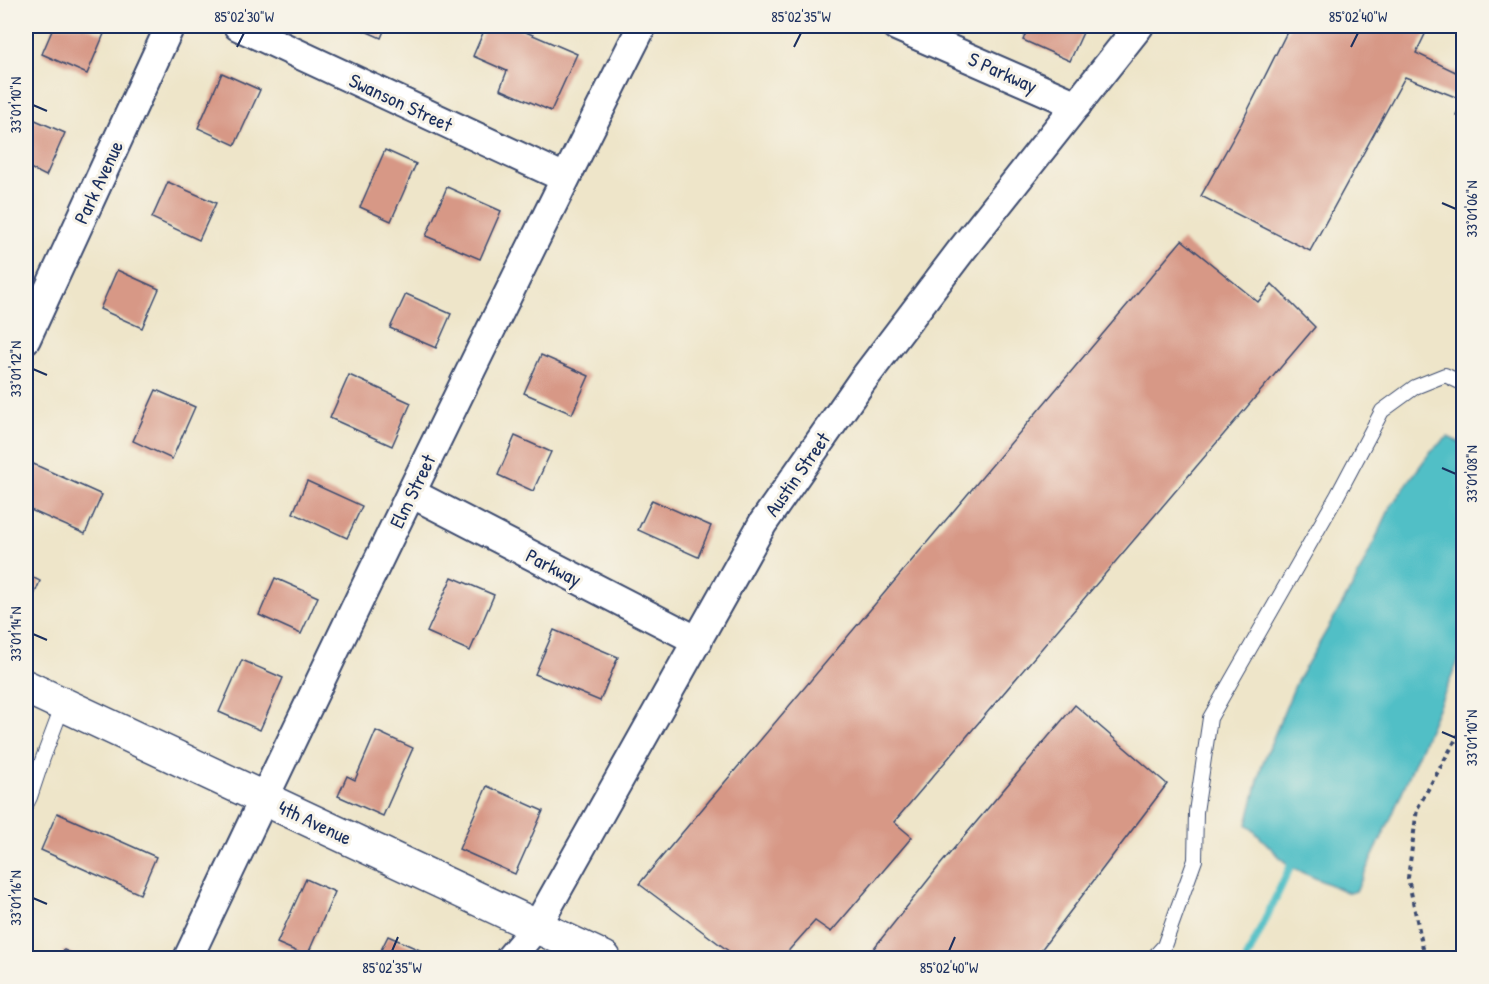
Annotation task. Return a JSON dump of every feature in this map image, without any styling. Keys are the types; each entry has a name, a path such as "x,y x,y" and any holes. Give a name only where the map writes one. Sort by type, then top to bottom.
{"street":[{"name":"Park Avenue","path":"26,339 170,26"},
{"name":"Swanson Street","path":"238,26 565,178"},
{"name":"Elm Street","path":"188,958 411,493 642,26"},
{"name":"S Parkway","path":"896,26 1077,105"},
{"name":"Austin Street","path":"510,958 537,926 763,523 862,381 960,252 1139,26"},
{"name":"Parkway","path":"411,493 698,641"},
{"name":"4th Avenue","path":"26,687 604,958"}],"lane":[{"path":"1154,958 1164,946 1195,860 1196,812 1210,718 1337,496 1382,411 1415,387 1445,375 1464,384"},
{"path":"26,805 63,705"}],"path":[{"path":"1425,958 1408,878 1417,809 1464,725"}],"water":[{"path":"1448,437 1463,444 1463,650 1390,820 1356,891 1349,893 1290,867 1247,824 1262,765 1296,683 1355,582 1391,506 1431,451"}],"building":[{"path":"54,26 84,26 104,34 87,74 42,54"},
{"path":"354,26 386,26 381,38"},
{"path":"486,26 512,26 577,54 551,111 500,89 507,71 473,56"},
{"path":"1029,26 1086,26 1070,61 1023,40"},
{"path":"1290,26 1429,26 1416,53 1464,76 1464,117 1456,115 1463,100 1405,77 1310,251 1201,196 1241,124"},
{"path":"222,73 260,90 235,145 198,128"},
{"path":"26,116 65,133 46,176 26,166"},
{"path":"385,150 416,164 391,221 360,207"},
{"path":"168,182 216,203 199,240 152,218"},
{"path":"447,187 501,211 480,259 426,236"},
{"path":"1182,240 1258,302 1272,284 1315,327 894,822 912,837 831,932 815,921 782,958 738,958 639,884"},
{"path":"117,270 159,289 142,328 100,309"},
{"path":"406,294 451,314 436,348 390,328"},
{"path":"541,355 589,376 572,414 524,393"},
{"path":"349,375 411,403 392,446 330,418"},
{"path":"156,390 195,407 172,459 133,441"},
{"path":"515,436 551,452 533,491 498,475"},
{"path":"29,462 102,495 85,534 26,508 26,471"},
{"path":"307,481 362,506 347,538 293,513"},
{"path":"652,500 711,526 698,557 638,530"},
{"path":"26,574 40,581 26,614"},
{"path":"452,577 494,595 470,651 427,632"},
{"path":"275,578 318,597 301,634 259,615"},
{"path":"554,630 618,657 600,701 535,674"},
{"path":"242,660 283,678 260,730 219,712"},
{"path":"1075,705 1167,784 1041,950 1049,958 866,958 940,865"},
{"path":"376,731 413,748 383,816 338,796 347,776 355,780"},
{"path":"487,786 543,811 515,874 459,849"},
{"path":"57,813 156,857 140,894 41,850"},
{"path":"306,879 335,892 307,956 277,943"},
{"path":"388,936 424,952 422,958 377,958"},
{"path":"64,950 83,958 60,958"}],"waterway":[{"path":"1247,958 1294,859"}]}
